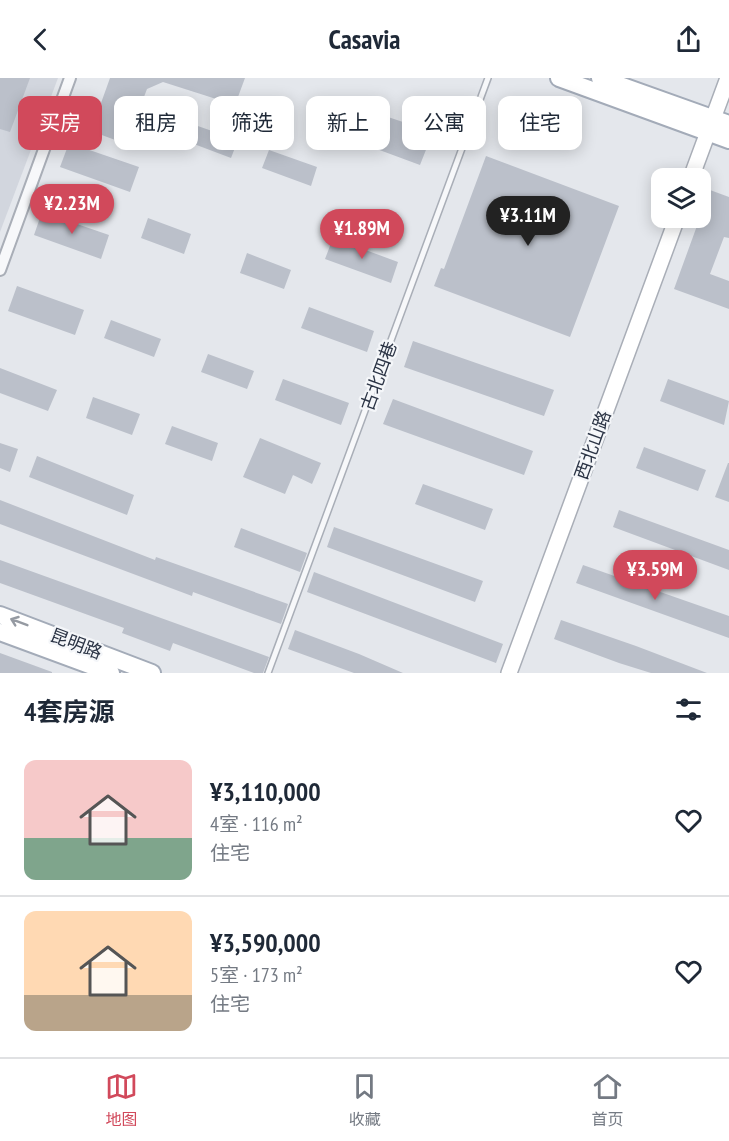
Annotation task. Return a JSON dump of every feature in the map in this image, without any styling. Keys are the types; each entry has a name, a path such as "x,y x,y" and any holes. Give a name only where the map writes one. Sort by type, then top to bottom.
{"main road":[{"path":"559,78 717,125"},
{"path":"600,78 717,125 729,140"},
{"path":"696,168 717,125 728,78"},
{"name":"西北山路","path":"509,673 673,228"},
{"name":"昆明路","path":"0,615 152,673"},
{"name":"昆明路","path":"0,632 111,673"}],"street":[{"path":"0,270 70,78"}],"lane":[{"name":"古北四巷","path":"268,673 488,78"}],"shaded area":[{"path":"0,78 58,78 51,96 18,96 18,150 31,150 0,232"}],"building":[{"path":"0,78 30,78 23,96 18,96 18,110 10,132 0,129"},
{"path":"110,78 245,78 238,96 210,97 163,82 147,89 144,96 114,96 114,140 102,135 102,100"},
{"path":"390,118 402,122 402,150 426,150 420,165 379,150 390,150"},
{"path":"198,126 210,130 210,150 234,150 231,158 198,146"},
{"path":"66,150 89,150 139,167 130,192 60,167"},
{"path":"269,150 317,167 311,186 262,168"},
{"path":"486,156 619,206 570,337 434,286 441,268 444,269"},
{"path":"711,190 729,197 729,238 724,237 710,274 729,281 729,309 674,289 696,228 711,228"},
{"path":"42,212 109,235 101,259 34,235"},
{"path":"148,218 191,234 184,254 141,238"},
{"path":"333,238 398,262 391,283 325,259"},
{"path":"247,253 291,270 284,289 240,273"},
{"path":"17,286 84,310 75,335 8,311"},
{"path":"309,307 374,331 367,352 301,328"},
{"path":"111,320 161,339 154,357 104,338"},
{"path":"413,341 554,390 544,416 404,367"},
{"path":"208,354 254,371 247,389 201,372"},
{"path":"0,368 57,390 48,411 0,393"},
{"path":"283,379 349,403 341,425 275,400"},
{"path":"668,379 729,401 724,425 660,401"},
{"path":"93,397 140,414 132,435 86,418"},
{"path":"393,399 533,451 524,475 383,424"},
{"path":"172,426 218,443 212,461 165,444"},
{"path":"260,438 321,463 312,484 293,475 285,494 243,477"},
{"path":"0,443 18,449 10,472 0,468"},
{"path":"644,447 706,470 698,491 636,468"},
{"path":"37,456 134,495 127,515 29,477"},
{"path":"729,463 729,502 715,497"},
{"path":"423,484 493,509 485,530 415,504"},
{"path":"0,500 155,560 156,557 288,604 281,624 193,592 192,596 0,524"},
{"path":"619,510 729,550 729,570 613,527"},
{"path":"334,527 483,581 475,602 327,547"},
{"path":"241,528 307,553 300,572 234,547"},
{"path":"0,560 269,657 263,673 254,673 173,643 170,651 122,633 124,628 0,583"},
{"path":"583,565 729,616 729,638 576,583"},
{"path":"314,572 503,644 496,663 307,592"},
{"path":"561,620 707,673 651,673 619,663 554,639"},
{"path":"295,630 403,673 354,673 288,649"},
{"path":"0,653 52,672 52,673 0,673"}]}
